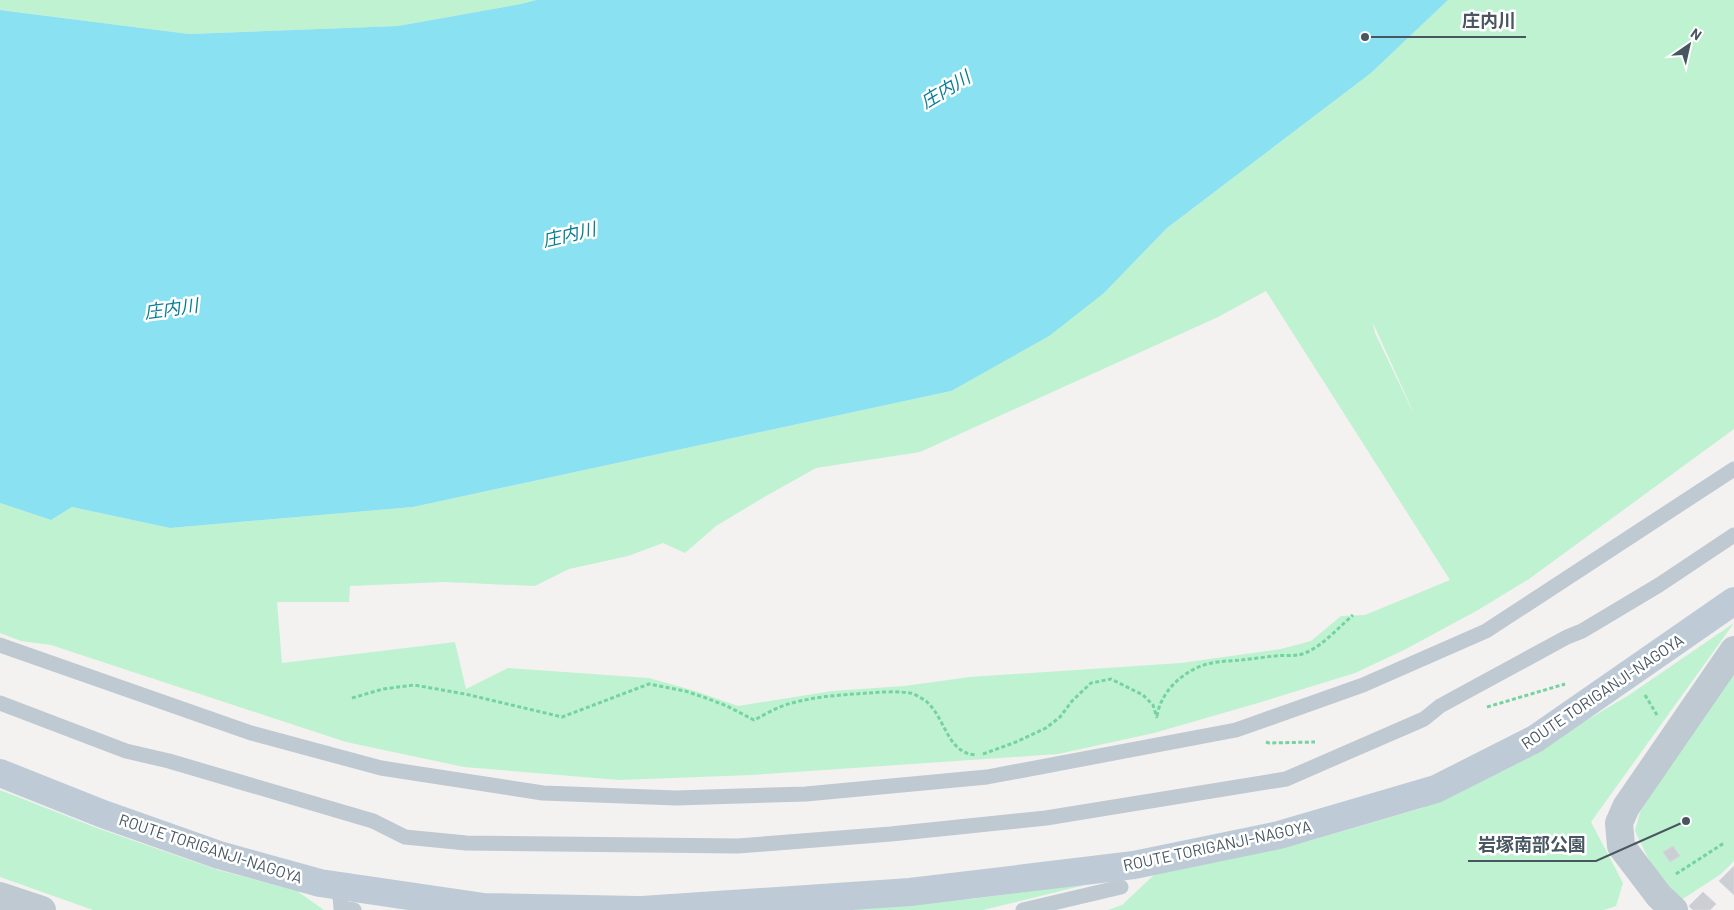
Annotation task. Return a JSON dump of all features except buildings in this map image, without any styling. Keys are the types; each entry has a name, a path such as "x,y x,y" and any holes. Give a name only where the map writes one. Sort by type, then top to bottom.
{"main road":[{"name":"ROUTE TORIGANJI-NAGOYA","path":"642,910 920,890 1134,865 1279,835 1436,789 1535,739 1734,601"},
{"name":"ROUTE TORIGANJI-NAGOYA","path":"0,773 103,814 219,855 320,883 484,907 638,910"}],"street":[{"path":"1660,901 1621,846 1619,823 1626,807 1734,650"},
{"path":"0,896 42,910"}],"lane":[{"path":"0,645 251,733 381,768 543,792 676,798 806,794 987,777 1245,727 1363,685 1486,631 1734,469"},
{"path":"0,704 126,751 169,761 373,821 405,838 466,843 738,846 891,834 1046,818 1286,779 1424,719 1440,706 1567,637 1582,631 1659,585 1734,535"},
{"path":"339,885 341,908 354,910"},
{"path":"1023,910 1121,887"}],"path":[{"path":"1157,718 1159,705 1167,692 1182,676 1196,668 1208,663 1299,655 1323,643 1333,631 1353,616"},
{"path":"1630,672 1672,738"},
{"path":"352,698 383,689 414,685 465,694 562,717 650,684 685,691 706,698 754,720 791,703 832,695 886,692 911,694 926,702 939,716 948,737 956,747 969,755 982,755 1046,728 1060,717 1072,701 1091,682 1111,679 1144,695 1153,706 1162,744"},
{"path":"1660,901 1724,843"}],"green space":[{"path":"0,0 536,0 398,26 189,34 0,10"},
{"path":"1448,0 1734,0 1734,429 1529,579 1478,610 1406,649 1355,673 1154,733 1058,754 752,775 619,780 464,767 346,742 51,645 21,641 0,633 0,503 51,520 72,507 170,528 413,507 951,391 1104,293 1167,228 1371,73","holes":["1266,291 1450,580 1365,615 1341,616 1311,641 1281,649 1181,663 970,677 904,686 832,691 738,706 649,678 508,668 466,689 455,642 282,663 277,602 349,602 350,586 445,582 535,586 569,569 628,556 663,543 685,553 716,526 816,468 920,452 1218,317","1373,323 1412,409 1412,410 1375,333"]},
{"path":"1734,623 1591,822 1623,883 1616,906 1604,910 1108,910 1122,905 1156,873 1312,840 1422,808 1512,765 1629,695"},
{"path":"1734,673 1734,861 1721,874 1678,902 1656,874 1635,831 1640,812 1653,791"},
{"path":"0,790 97,828 218,870 297,891 324,910 93,910 0,877"},
{"path":"1097,882 983,910 824,910 972,899"}],"water":[{"path":"536,0 1448,0 1371,73 1167,228 1104,293 1049,336 951,391 413,507 170,528 72,507 51,520 0,503 0,10 189,34 398,26"}],"place":[{"name":"庄内川","path":"1365,37"},
{"name":"岩塚南部公園","path":"1686,821"}]}
